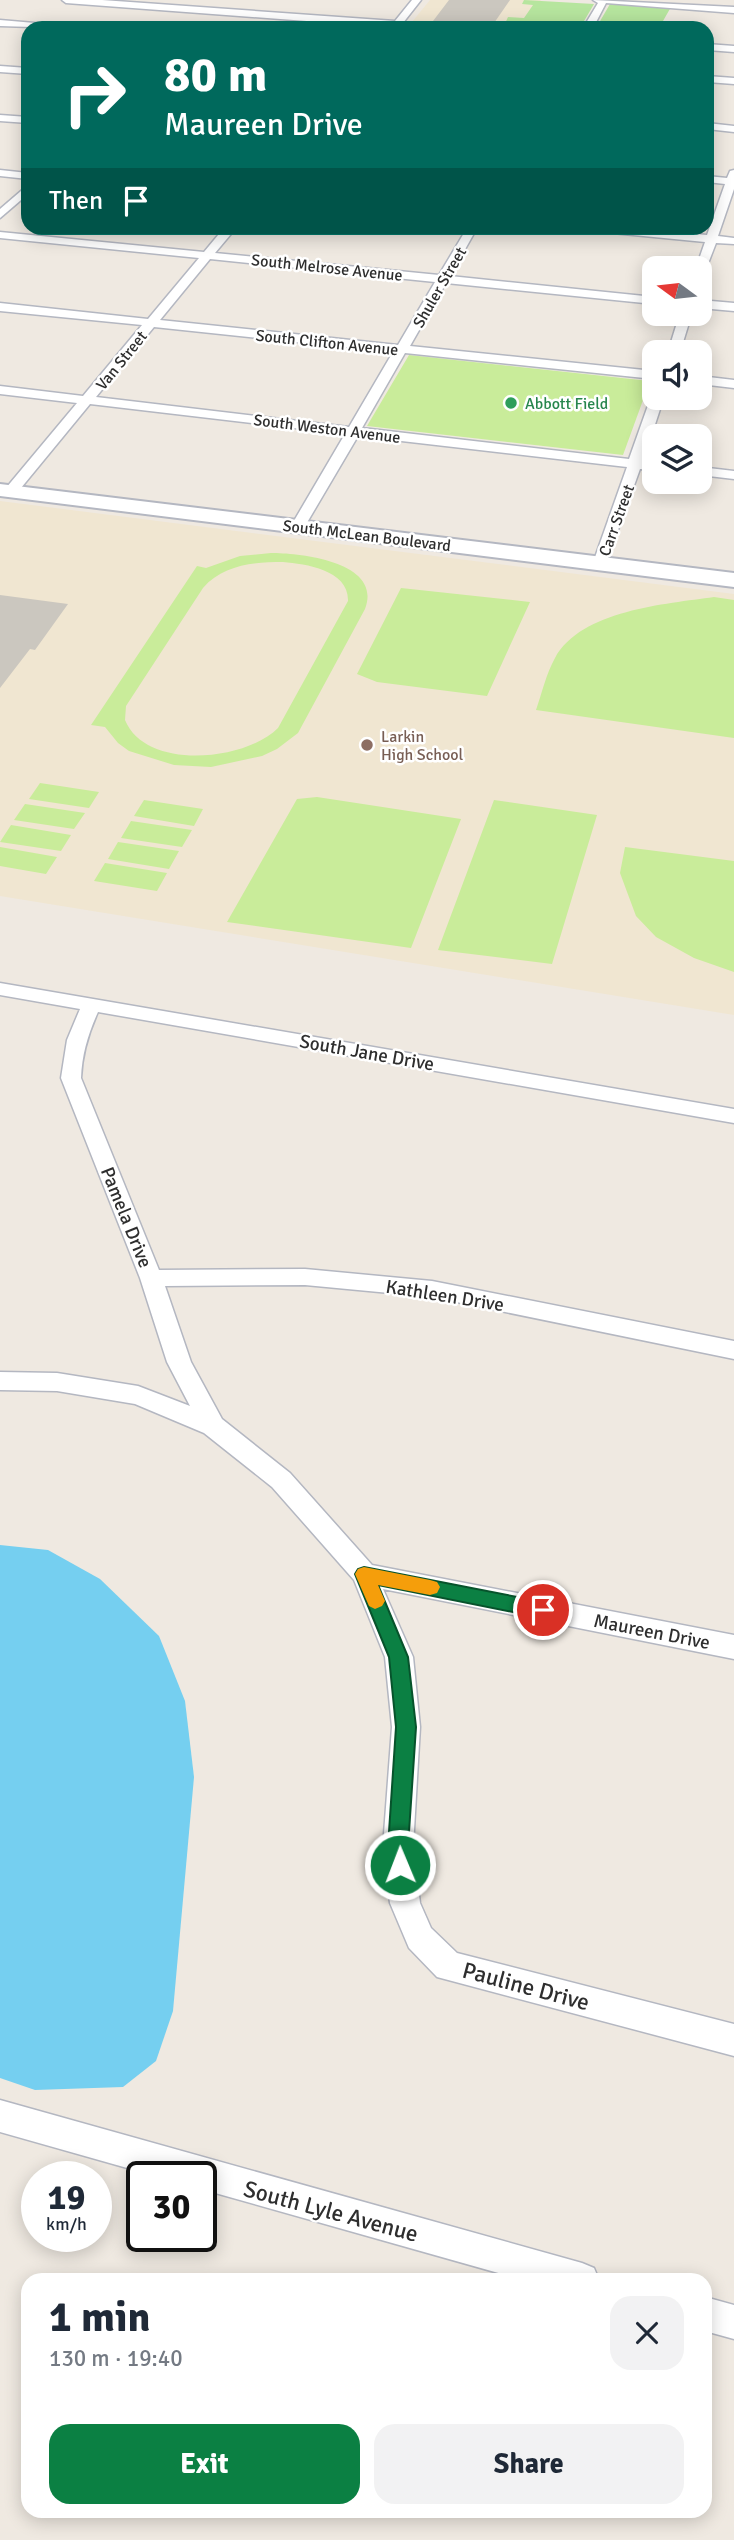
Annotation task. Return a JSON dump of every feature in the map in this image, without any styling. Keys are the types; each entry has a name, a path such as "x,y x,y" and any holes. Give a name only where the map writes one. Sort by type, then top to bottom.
{"main road":[{"name":"South McLean Boulevard","path":"6,491 734,580"}],"street":[{"path":"66,0 335,21"},
{"path":"204,21 226,0"},
{"path":"400,21 417,0"},
{"path":"597,0 734,10"},
{"path":"592,21 604,0"},
{"path":"0,23 21,25"},
{"path":"714,48 734,50"},
{"path":"0,68 21,70"},
{"path":"714,80 734,81"},
{"path":"0,118 21,120"},
{"path":"714,128 734,129"},
{"path":"0,173 21,175"},
{"path":"714,179 733,179 714,233"},
{"path":"0,215 21,195"},
{"name":"South Melrose Avenue","path":"0,235 642,299"},
{"name":"Van Street","path":"6,491 88,401 224,235"},
{"name":"Shuler Street","path":"298,526 468,235"},
{"path":"668,235 734,241"},
{"path":"706,256 713,235"},
{"path":"712,305 734,307"},
{"name":"South Clifton Avenue","path":"0,307 642,374"},
{"path":"712,381 734,384"},
{"name":"South Weston Avenue","path":"0,390 642,465"},
{"name":"Carr Street","path":"600,563 654,410"},
{"path":"712,472 734,475"},
{"name":"South Jane Drive","path":"0,989 734,1116"},
{"name":"Pamela Drive","path":"92,1005 77,1033 71,1056 71,1078 151,1278 179,1362 213,1426"},
{"name":"Kathleen Drive","path":"151,1278 305,1277 432,1289 734,1350"},
{"name":"Pauline Drive","path":"0,1381 57,1382 138,1395 213,1426 281,1480 364,1574 399,1657 406,1727 398,1847 405,1903 420,1938 448,1966 734,2040"},
{"name":"Maureen Drive","path":"364,1574 734,1647"},
{"name":"South Lyle Avenue","path":"0,2116 557,2273"},
{"path":"712,2316 734,2322"}],"shaded area":[{"path":"430,0 540,0 570,21 413,21"},
{"name":"Larkin High School","path":"0,501 734,594 734,1015 0,896"}],"green space":[{"path":"524,0 594,4 584,21 506,21 508,17 524,18 533,5 522,4"},
{"path":"614,3 671,7 663,21 600,21 610,4"},
{"name":"Abbott Field","path":"409,355 642,380 642,403 623,455 367,426"},
{"path":"271,553 319,558 351,571 362,580 367,593 365,609 298,733 277,749 262,756 211,767 174,765 129,751 118,743 105,727 91,725 197,566 206,568 240,556","holes":["292,563 314,567 334,576 342,582 348,601 278,728 263,739 243,748 197,756 174,754 153,747 136,736 125,720 126,706 203,588 220,574 240,566"]},
{"path":"401,588 530,602 487,696 377,682 357,674"},
{"path":"714,597 734,600 734,738 536,710 555,658 567,642 584,629 626,612"},
{"path":"40,783 99,792 89,808 29,799"},
{"path":"317,797 461,819 411,948 227,922 297,799"},
{"path":"144,800 203,809 194,826 134,816"},
{"path":"494,800 597,815 552,964 438,950"},
{"path":"25,804 85,813 74,829 14,820"},
{"path":"131,821 192,830 182,847 121,838"},
{"path":"11,825 71,835 61,851 0,842"},
{"path":"118,842 179,851 169,869 108,859"},
{"path":"0,847 57,857 46,874 0,866"},
{"path":"625,847 734,861 734,972 694,958 656,937 636,916 620,873"},
{"path":"105,863 167,873 157,891 94,881"}],"water":[{"path":"0,1545 48,1550 100,1579 159,1636 185,1701 194,1777 173,2011 156,2061 123,2087 35,2090 0,2078"}],"building":[{"path":"449,0 510,0 495,21 433,21"},
{"path":"0,595 68,604 35,650 30,649 0,688"}],"slow traffic":[{"path":"375,1601 364,1574 430,1587"}],"place":[{"name":"Abbott Field","path":"511,403"},
{"name":"Larkin High School","path":"367,745"}],"route":[{"path":"400,1865 398,1847 406,1727 399,1657 364,1574 543,1610"}]}
